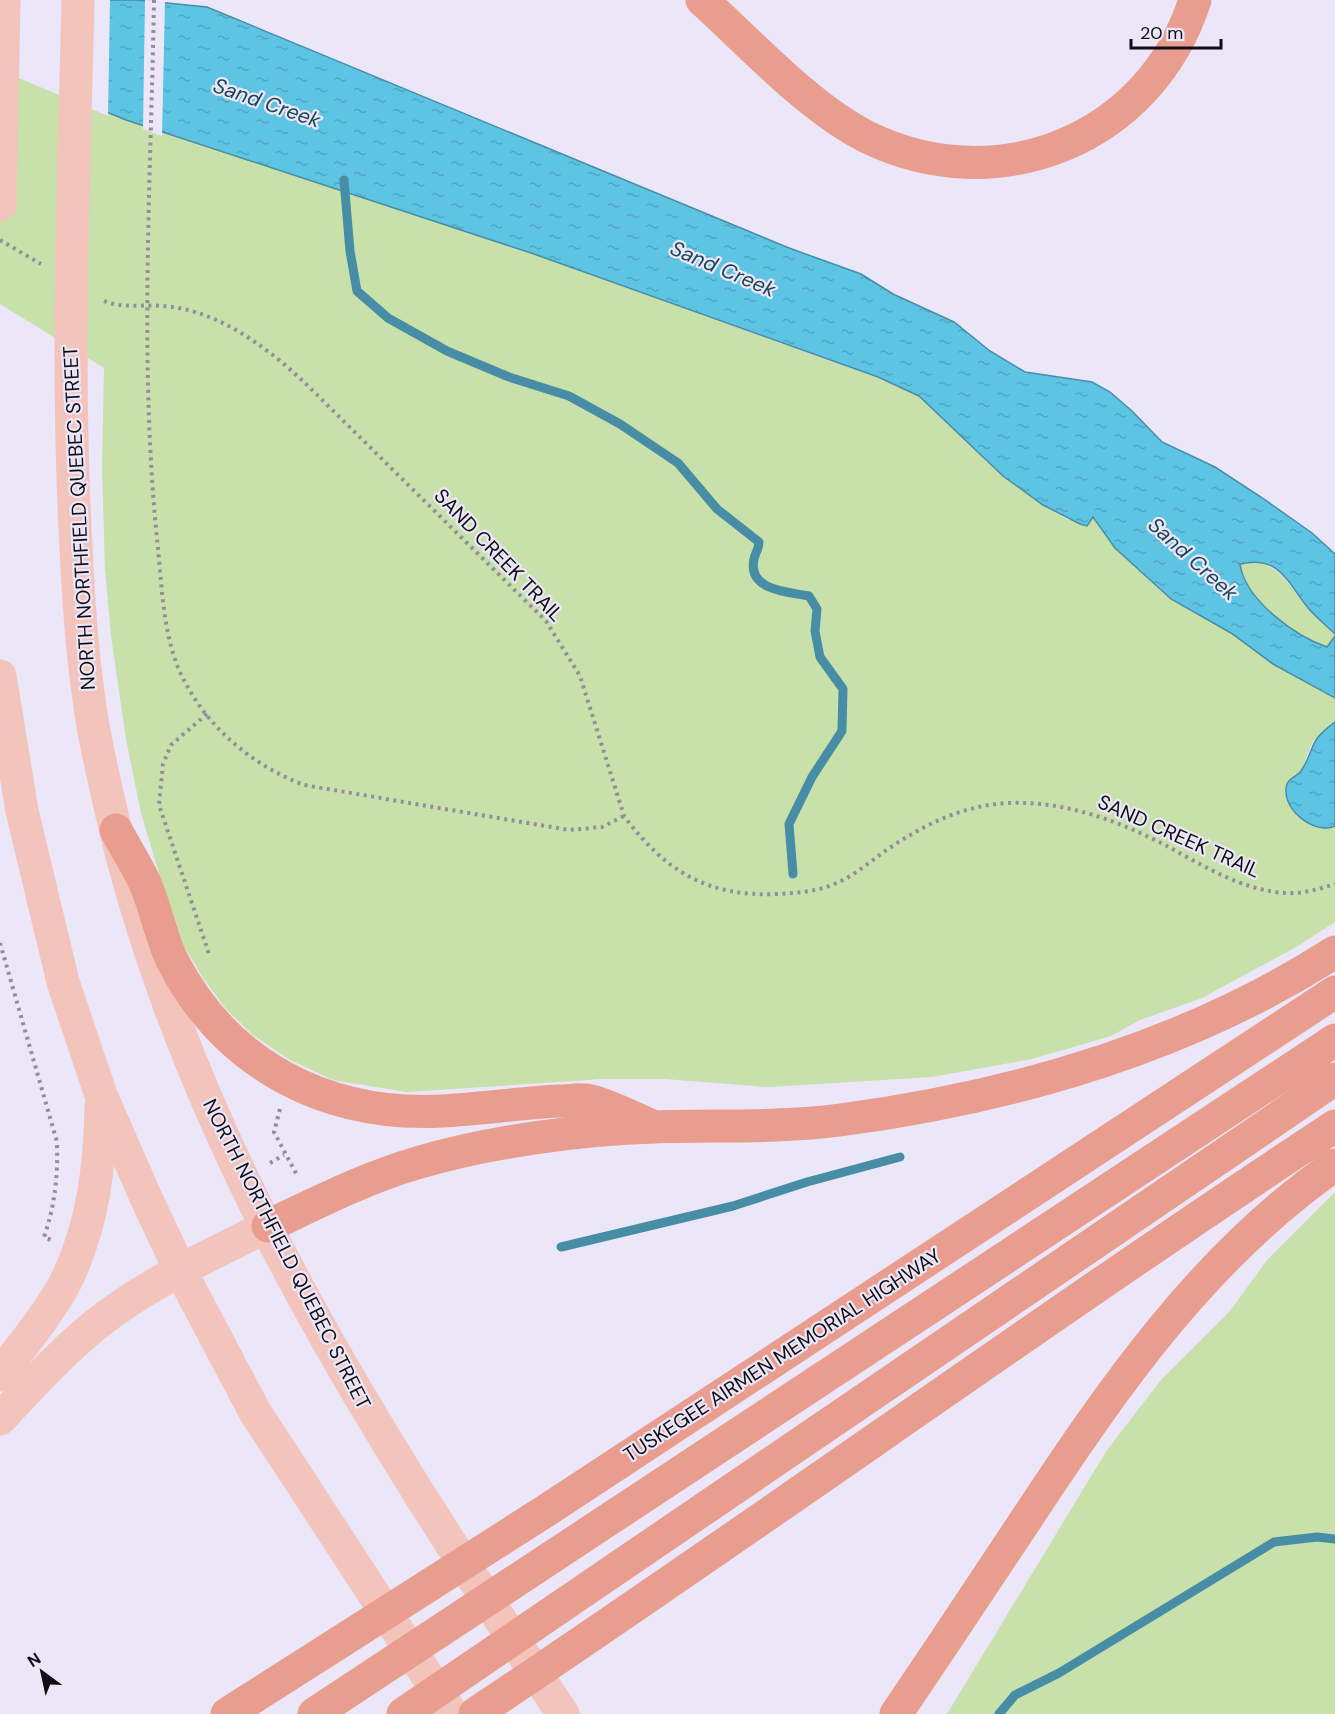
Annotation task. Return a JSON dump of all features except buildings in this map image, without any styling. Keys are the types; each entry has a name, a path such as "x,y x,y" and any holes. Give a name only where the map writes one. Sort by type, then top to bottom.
{"highway":[{"path":"702,0 807,95 847,124 867,136 899,149 930,159 966,164 1002,162 1036,154 1071,141 1102,125 1152,83 1171,57 1186,29 1195,0"},
{"path":"116,830 145,882 161,936 195,999 231,1039 251,1057 293,1083 354,1105 398,1111 441,1111 590,1100 654,1127"},
{"path":"268,1226 328,1197 427,1160 468,1150 532,1139 654,1127 771,1126 838,1120 1012,1088 1137,1050 1200,1023 1327,957"},
{"name":"TUSKEGEE AIRMEN MEMORIAL HIGHWAY","path":"227,1714 544,1512 1335,992"},
{"path":"324,1708 1335,1040"},
{"path":"403,1714 593,1587 1335,1079"},
{"path":"475,1714 615,1621 1188,1222 1335,1126"},
{"path":"896,1714 1097,1412 1146,1347 1176,1310 1224,1258 1270,1216 1335,1165"}],"main road":[{"path":"0,205 4,0"},
{"name":"NORTH NORTHFIELD QUEBEC STREET","path":"78,0 69,347 81,629 90,710 116,830 140,925 178,1030 216,1123 329,1342 404,1473 562,1714"},
{"path":"0,676 22,812 63,982 101,1095 180,1270 255,1412 452,1714"},
{"path":"0,1375 65,1282 79,1251 94,1193 100,1149 101,1095"},
{"path":"0,1419 54,1363 95,1325 180,1270 268,1226"}],"path":[{"path":"154,0 148,410 155,515 168,634 180,671 207,714 234,743 271,771 324,790 569,830 602,827 624,816"},
{"path":"0,240 48,268"},
{"name":"SAND CREEK TRAIL","path":"96,297 106,303 130,307 163,305 197,312 225,324 273,354 345,422 546,621 580,676 624,816 652,849 682,874 704,885 751,895 801,893 826,887 844,880 907,837 953,814 1002,803 1026,802 1075,809 1099,816 1228,877 1259,888 1301,893 1335,884"},
{"path":"207,714 171,745 163,765 159,805 205,947 215,967"},
{"path":"0,943 57,1142 58,1168 55,1204 44,1237 59,1244"},
{"path":"282,1105 274,1124 274,1132 284,1155 298,1177"},
{"path":"270,1163 284,1155"}],"green space":[{"path":"0,67 126,120 534,254 878,378 919,396 1003,476 1043,505 1068,520 1093,516 1115,548 1171,599 1231,633 1273,664 1335,698 1335,722 1313,741 1300,773 1289,780 1329,828 1335,826 1335,922 1298,946 1202,998 1140,1020 1111,1036 1032,1059 932,1077 768,1087 665,1079 602,1079 407,1092 333,1080 290,1060 253,1035 226,1009 203,978 184,946 166,897 141,813 126,739 111,636 105,569 102,468 104,368 0,304"},
{"path":"1258,561 1281,575 1335,634 1327,647 1314,642 1273,615 1251,591 1240,564"},
{"path":"1335,1192 1335,1714 947,1714 1107,1450 1161,1380 1230,1311 1267,1260"}],"water":[{"name":"Sand Creek","path":"0,0 137,0 207,7 789,248 861,274 893,294 954,322 990,351 1025,372 1092,382 1110,392 1162,442 1215,467 1312,533 1335,554 1335,634 1315,616 1279,571 1263,563 1240,564 1251,591 1273,615 1314,642 1327,647 1335,636 1335,698 1273,664 1231,633 1171,599 1115,548 1093,517 1087,526 1043,505 1003,476 919,396 878,377 534,254 126,120 61,93"},
{"path":"1335,722 1335,826 1318,827 1308,823 1293,810 1288,802 1287,784 1301,771 1316,740"}],"pier":[{"path":"0,0 110,0 108,116 0,70"},
{"path":"145,0 165,1 162,136 143,129"}],"waterway":[{"path":"344,180 350,251 357,291 388,318 447,351 509,377 569,396 620,424 678,463 717,509 759,542 754,559 757,578 771,588 809,596 817,609 815,631 820,657 843,689 842,731 812,777 789,824 793,874"},
{"path":"561,1247 733,1206 807,1182 900,1157"},
{"path":"999,1714 1015,1695 1059,1673 1274,1542 1317,1537 1335,1539"}]}
